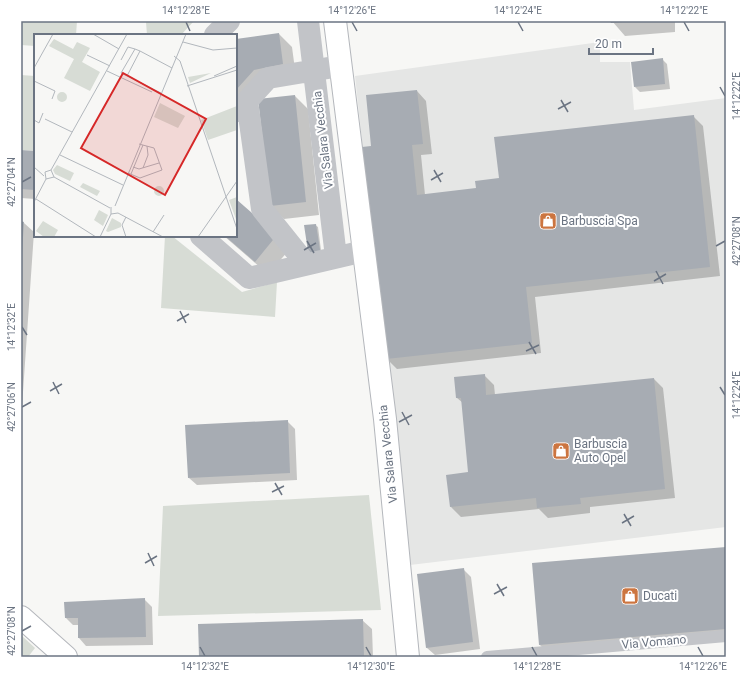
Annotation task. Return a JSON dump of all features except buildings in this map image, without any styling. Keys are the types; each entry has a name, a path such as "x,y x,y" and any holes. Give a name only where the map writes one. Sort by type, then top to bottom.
{"street":[{"path":"216,34 228,21"},
{"name":"Via Salara Vecchia","path":"308,21 336,257"},
{"name":"Via Salara Vecchia","path":"336,21 385,419 408,657"},
{"path":"306,264 262,209 242,107 268,78 341,66"},
{"path":"202,237 249,278 364,251"},
{"path":"21,617 66,657"}],"lane":[{"name":"Via Vomano","path":"487,657 726,636"}],"shaded area":[{"path":"22,21 77,21 76,34 34,34 34,46 21,45"},
{"path":"194,21 182,34 147,34 146,22"},
{"name":"Barbuscia Spa","path":"600,42 600,62 630,62 634,110 726,98 726,527 410,565 387,374 355,76"},
{"path":"21,75 34,76 34,151 21,150"},
{"path":"165,237 173,237 242,292 277,282 275,317 161,308"},
{"path":"369,495 381,610 158,616 163,506"},
{"path":"21,635 35,648 28,657 21,657"}],"place":[{"name":"Barbuscia Spa","path":"548,221"},
{"name":"Barbuscia Auto Opel","path":"561,451"},
{"name":"Ducati","path":"630,596"}]}
